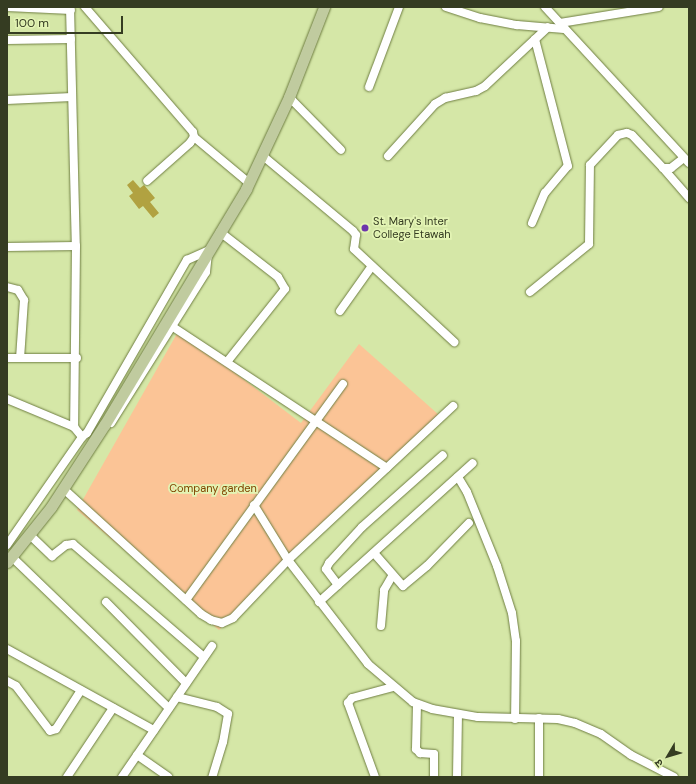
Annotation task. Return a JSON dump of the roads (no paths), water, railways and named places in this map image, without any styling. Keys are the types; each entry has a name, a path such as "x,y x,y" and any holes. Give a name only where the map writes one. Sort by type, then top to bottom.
{"main road":[{"path":"11,561 82,461 249,183 263,156 289,97 324,7"}],"street":[{"path":"7,7 70,8 76,246 76,358 74,427"},
{"path":"85,7 188,125 194,137 249,183"},
{"path":"369,87 399,7"},
{"path":"446,7 480,18 548,27 562,26 659,7"},
{"path":"545,7 687,160 671,168 663,168"},
{"path":"388,156 435,104 445,98 469,93 485,86 548,27"},
{"path":"7,40 71,38"},
{"path":"532,223 548,188 568,166 535,39"},
{"path":"7,100 72,97"},
{"path":"289,97 341,150"},
{"path":"530,292 589,244 590,165 618,135 627,133 632,135 689,198"},
{"path":"147,181 184,149 194,137"},
{"path":"263,156 353,231 356,235 354,249 454,342"},
{"path":"220,232 278,277 285,289 227,362"},
{"path":"7,247 76,246"},
{"path":"7,570 11,561 32,537 66,492 173,327 206,272 209,250"},
{"path":"7,545 82,437 87,433 187,260 209,250"},
{"path":"340,311 372,266"},
{"path":"7,287 18,290 24,300 20,358"},
{"path":"173,327 387,468"},
{"path":"7,358 76,358"},
{"path":"186,600 343,384"},
{"path":"7,399 74,427 82,437"},
{"path":"66,492 201,614 222,623 242,610 288,560 453,406"},
{"path":"338,585 326,570 328,563 362,528 442,455"},
{"path":"319,602 473,463"},
{"path":"458,477 467,492 497,566 512,613 516,641 515,719"},
{"path":"254,505 288,560 368,664 393,687 417,704 458,714 515,719 558,719 588,728 649,766 674,777"},
{"path":"374,553 392,576 401,585 404,585 469,523"},
{"path":"32,537 52,556 66,545 73,544 204,657"},
{"path":"11,561 169,708"},
{"path":"382,626 384,590 392,576"},
{"path":"106,602 186,683"},
{"path":"122,777 212,646"},
{"path":"7,649 154,730"},
{"path":"7,682 16,686 50,731 56,729 81,690"},
{"path":"375,777 348,703 352,698 393,687"},
{"path":"177,696 217,707 228,714 223,742 212,777"},
{"path":"417,704 416,749 420,753 434,754 434,777"},
{"path":"67,777 113,708"},
{"path":"457,777 458,714"},
{"path":"539,718 539,777"},
{"path":"138,754 168,777"}],"place":[{"name":"St. Mary's Inter College Etawah","path":"365,228"}],"park label":[{"name":"Company garden","path":"213,488"}]}
